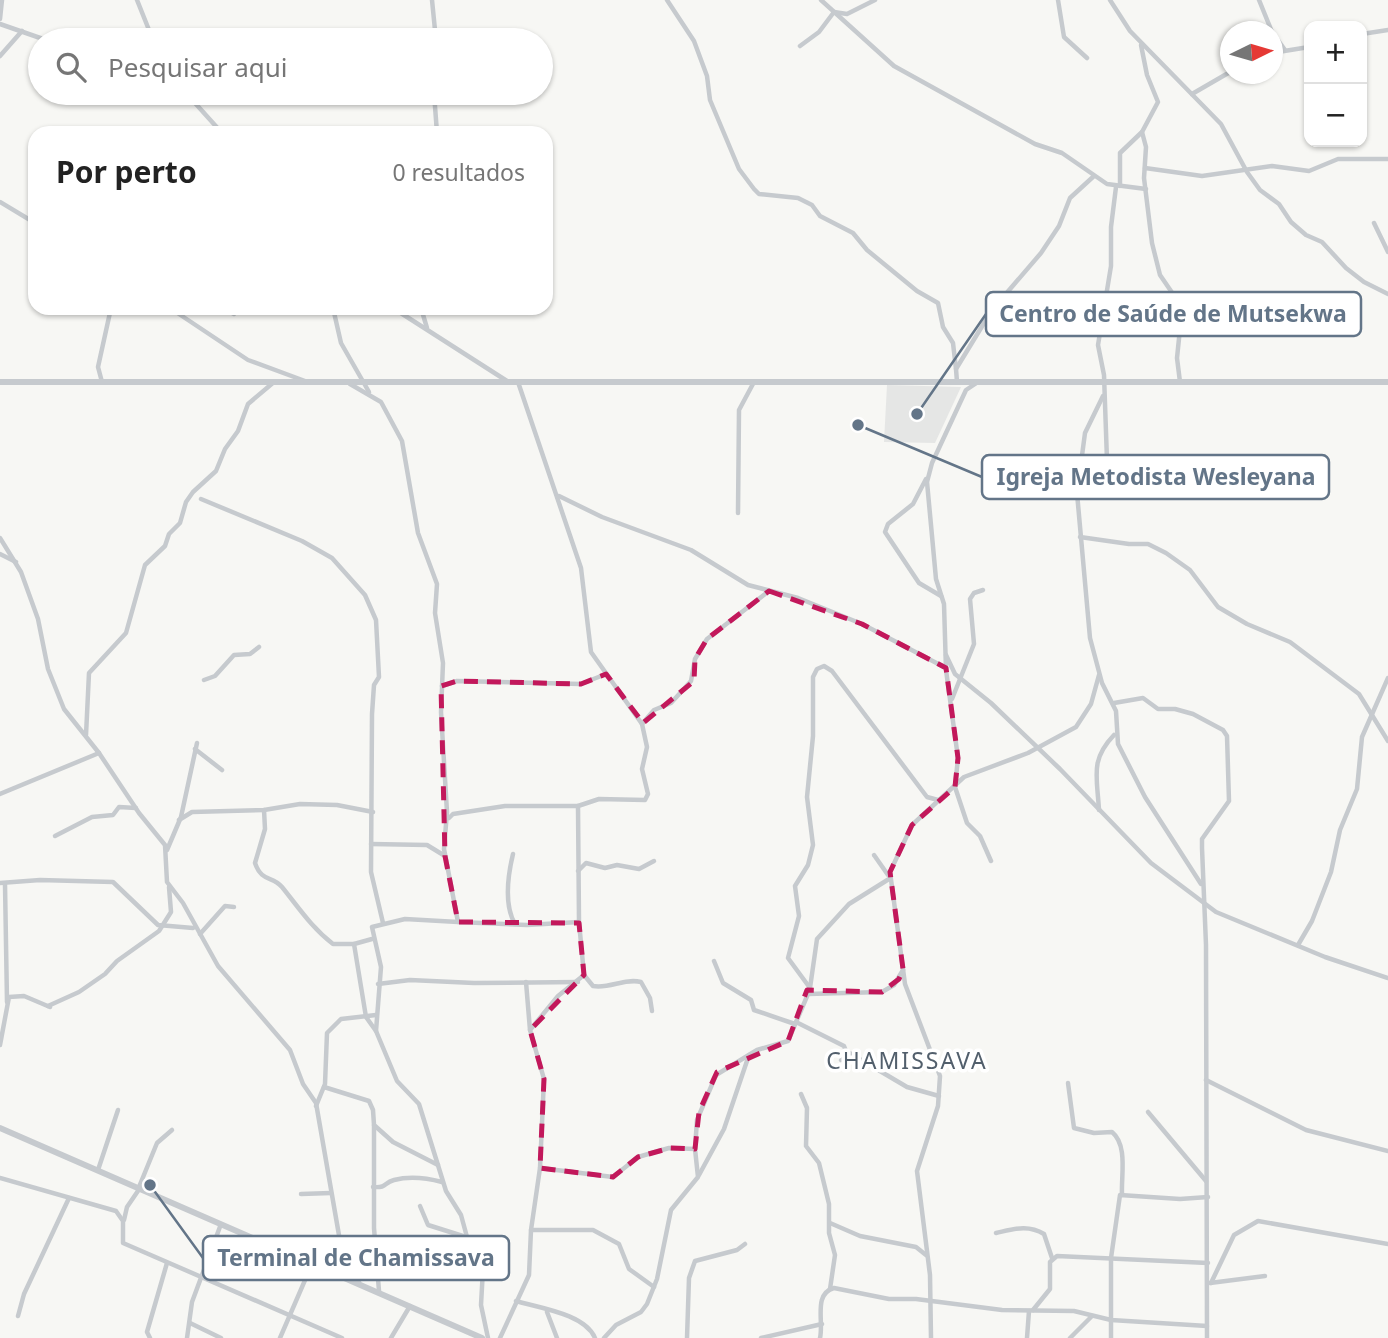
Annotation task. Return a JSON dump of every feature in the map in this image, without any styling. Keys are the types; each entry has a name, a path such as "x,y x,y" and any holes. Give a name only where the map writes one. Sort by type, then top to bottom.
{"street":[{"path":"2,0 1,21 28,33"},
{"path":"137,0 148,28"},
{"path":"432,0 435,28"},
{"path":"667,0 694,41 706,76 709,100 738,169 759,194 798,198 812,205 820,216 853,233 867,250 917,290 938,303 943,327 953,343 959,382 966,390"},
{"path":"821,0 894,66 1035,144 1062,153 1094,176 1118,186 1146,189"},
{"path":"834,12 847,14 875,0"},
{"path":"1058,0 1064,37 1087,58"},
{"path":"1110,0 1139,41 1226,130 1247,172 1303,233 1322,242 1346,268 1369,286 1388,294"},
{"path":"1259,0 1268,21"},
{"path":"800,47 819,32 834,12"},
{"path":"1367,33 1388,30"},
{"path":"0,56 22,31"},
{"path":"1108,489 1104,379 1098,345 1111,266 1111,227 1120,153 1152,118 1159,98 1147,75 1139,41"},
{"path":"1283,47 1285,50 1304,48"},
{"path":"1192,94 1220,78"},
{"path":"197,105 216,126"},
{"path":"435,105 436,126"},
{"path":"1142,132 1146,147 1146,189 1152,243 1158,267 1173,294 1181,319 1177,358 1180,382"},
{"path":"1145,168 1191,176 1247,172 1278,166 1309,171 1338,159 1388,159"},
{"path":"956,369 992,310 1041,253 1059,226 1070,198 1094,176"},
{"path":"0,202 28,219"},
{"path":"1374,223 1388,252"},
{"path":"102,382 98,367 109,315"},
{"path":"180,315 248,360 309,382"},
{"path":"335,315 341,344 356,381 381,402 402,441 418,533 436,580 435,613 443,663 442,758 447,822 445,856 458,922"},
{"path":"405,315 509,382"},
{"path":"423,315 428,328"},
{"path":"0,382 978,382 1104,379 1113,382 1388,382"},
{"path":"356,381 370,393"},
{"path":"86,735 89,673 125,632 145,565 165,546 169,534 180,523 186,502 193,492 216,471 225,449 238,431 248,404 274,382"},
{"path":"447,822 453,814 505,806 578,806 599,799 645,800 648,794 642,769 646,737 642,724 606,674 588,643 582,568 518,382"},
{"path":"738,513 739,410 754,382"},
{"path":"942,596 919,583 885,532 888,524 913,504 966,390 978,382"},
{"path":"1103,396 1085,433 1077,493 1090,638 1099,675 1114,703 1115,734 1145,797 1203,888"},
{"path":"927,477 936,579 942,596 946,668 958,758 955,787 967,823 980,836 991,861"},
{"path":"558,496 601,517 691,550 737,580 798,598 862,624 946,668"},
{"path":"201,499 302,541 332,558 365,596 376,620 379,677 374,685 372,714 371,844 372,881 380,900 383,923"},
{"path":"1080,537 1148,544 1166,553 1190,570 1218,607 1247,625 1282,638 1302,650 1359,694 1388,741"},
{"path":"0,538 16,562 37,617 48,668 64,709 86,735 167,850"},
{"path":"0,549 2,556 16,562"},
{"path":"952,700 974,644 970,599 974,593 983,590"},
{"path":"642,724 654,710 671,703 691,681 695,659 706,639 769,591"},
{"path":"204,680 215,676 235,655 250,654 259,647"},
{"path":"946,655 959,678 991,703 1151,863 1216,912 1325,957 1388,978"},
{"path":"809,991 788,956 799,916 795,886 808,865 813,845 807,797 813,736 813,677 817,669 824,666 832,671 927,797 939,800"},
{"path":"441,686 457,681 581,684 606,674"},
{"path":"698,1177 695,1150 699,1112 716,1075 749,1054 786,1042 809,991 817,939 849,904 889,877 912,825 939,800 971,774 1028,753 1076,727 1091,704 1099,675"},
{"path":"1298,945 1312,921 1331,872 1340,830 1357,789 1362,737 1374,716 1388,678"},
{"path":"1114,703 1143,698 1158,709 1175,709 1193,714 1223,730 1227,736 1229,801 1202,839 1210,1284 1207,1338"},
{"path":"1099,810 1096,761 1100,750 1115,734"},
{"path":"7,1002 9,997 24,996 49,1007 79,992 105,974 117,961 166,924 172,902 167,850 179,820 196,746 222,771"},
{"path":"0,794 99,753"},
{"path":"179,820 192,812 264,810 323,804 373,812"},
{"path":"578,806 577,872 584,975 593,986 600,988 626,981 641,982 650,998 652,1011"},
{"path":"55,836 92,817 113,815 119,807 136,808"},
{"path":"264,810 265,829 255,863 261,876 280,885 320,934 333,944 354,944 372,939"},
{"path":"371,844 427,845 445,856"},
{"path":"513,854 509,872 509,904 515,924"},
{"path":"874,855 889,877 909,1000 939,1070 939,1096 932,1130 917,1171 927,1256 931,1338"},
{"path":"577,872 586,863 605,868 617,865 639,869 654,861"},
{"path":"0,1042 7,1002 3,883 40,880 113,882 135,899 152,921 190,926 198,932"},
{"path":"169,886 183,903 224,975 247,996 259,1016 286,1044 303,1084 316,1105 340,1241 351,1259 359,1282"},
{"path":"198,932 225,906 234,907"},
{"path":"376,1031 381,967 372,939 372,927 405,919 515,924 579,922"},
{"path":"354,944 366,1016 376,1031 397,1081 419,1104 443,1182 461,1214 467,1237 484,1269 481,1305 488,1338"},
{"path":"714,961 723,983 751,1000 754,1010 796,1023 831,1038 846,1051 907,1087 939,1096"},
{"path":"809,991 882,992 894,985 903,970"},
{"path":"530,1030 558,996 584,975"},
{"path":"378,984 410,980 578,982"},
{"path":"500,1338 529,1275 531,1230 540,1168 544,1079 530,1030 526,982"},
{"path":"316,1105 324,1087 327,1033 341,1019 376,1015"},
{"path":"841,1060 846,1051"},
{"path":"604,1338 622,1321 645,1309 654,1287 673,1206 698,1177 724,1129 749,1054"},
{"path":"1205,1079 1307,1130 1388,1151"},
{"path":"1068,1083 1074,1128 1094,1133 1112,1132 1116,1135 1125,1168 1111,1258 1111,1338"},
{"path":"324,1087 369,1101 373,1106 373,1187 379,1291"},
{"path":"801,1094 807,1108 806,1146 813,1152 820,1169 830,1223 829,1234 835,1255 830,1289 821,1298 820,1338"},
{"path":"98,1170 118,1110"},
{"path":"1148,1112 1207,1182"},
{"path":"374,1125 393,1142 439,1166"},
{"path":"0,1128 359,1282 482,1338"},
{"path":"172,1130 157,1143 140,1188 127,1207 123,1243 342,1338"},
{"path":"540,1168 613,1177 638,1157 669,1148 695,1150"},
{"path":"0,1178 116,1211 127,1207"},
{"path":"373,1187 386,1187 396,1180 423,1178 443,1182"},
{"path":"301,1194 331,1193"},
{"path":"1122,1194 1181,1199 1208,1197"},
{"path":"18,1316 24,1294 69,1198"},
{"path":"420,1206 428,1225 467,1237"},
{"path":"116,1211 124,1221"},
{"path":"1210,1284 1234,1236 1258,1221 1388,1244"},
{"path":"187,1338 192,1303 221,1223"},
{"path":"830,1223 860,1236 916,1247 927,1256"},
{"path":"996,1233 1024,1227 1037,1230 1044,1234 1052,1258 1050,1289 1031,1311 1027,1338"},
{"path":"531,1230 593,1230 619,1244 629,1269 654,1287"},
{"path":"687,1338 689,1278 695,1261 737,1250 745,1244"},
{"path":"1052,1258 1208,1263"},
{"path":"150,1338 147,1332 167,1263"},
{"path":"279,1338 313,1263"},
{"path":"1210,1284 1265,1276"},
{"path":"830,1289 866,1297 1031,1311 1074,1311 1111,1320 1208,1326"},
{"path":"516,1301 571,1316 589,1326 595,1338"},
{"path":"391,1338 411,1305"},
{"path":"547,1311 556,1329 556,1338"},
{"path":"1070,1338 1092,1316"},
{"path":"190,1323 221,1338"},
{"path":"761,1338 822,1324"}],"highlighted area":[{"path":"769,591 862,624 946,668 958,758 955,787 912,825 890,872 903,969 899,979 882,992 807,990 788,1041 717,1072 699,1112 695,1149 670,1148 638,1157 613,1177 540,1168 544,1079 530,1030 584,975 579,923 458,922 445,856 441,686 457,681 581,684 606,674 643,723 694,681 695,659 707,639"}],"shaded area":[{"path":"887,385 961,387 935,443 884,442"}],"place":[{"name":"Centro de Saúde de Mutsekwa","path":"917,414"},
{"name":"Igreja Metodista Wesleyana","path":"858,425"},
{"name":"Terminal de Chamissava","path":"150,1185"}],"district":[{"name":"CHAMISSAVA","path":"907,1061"}]}
